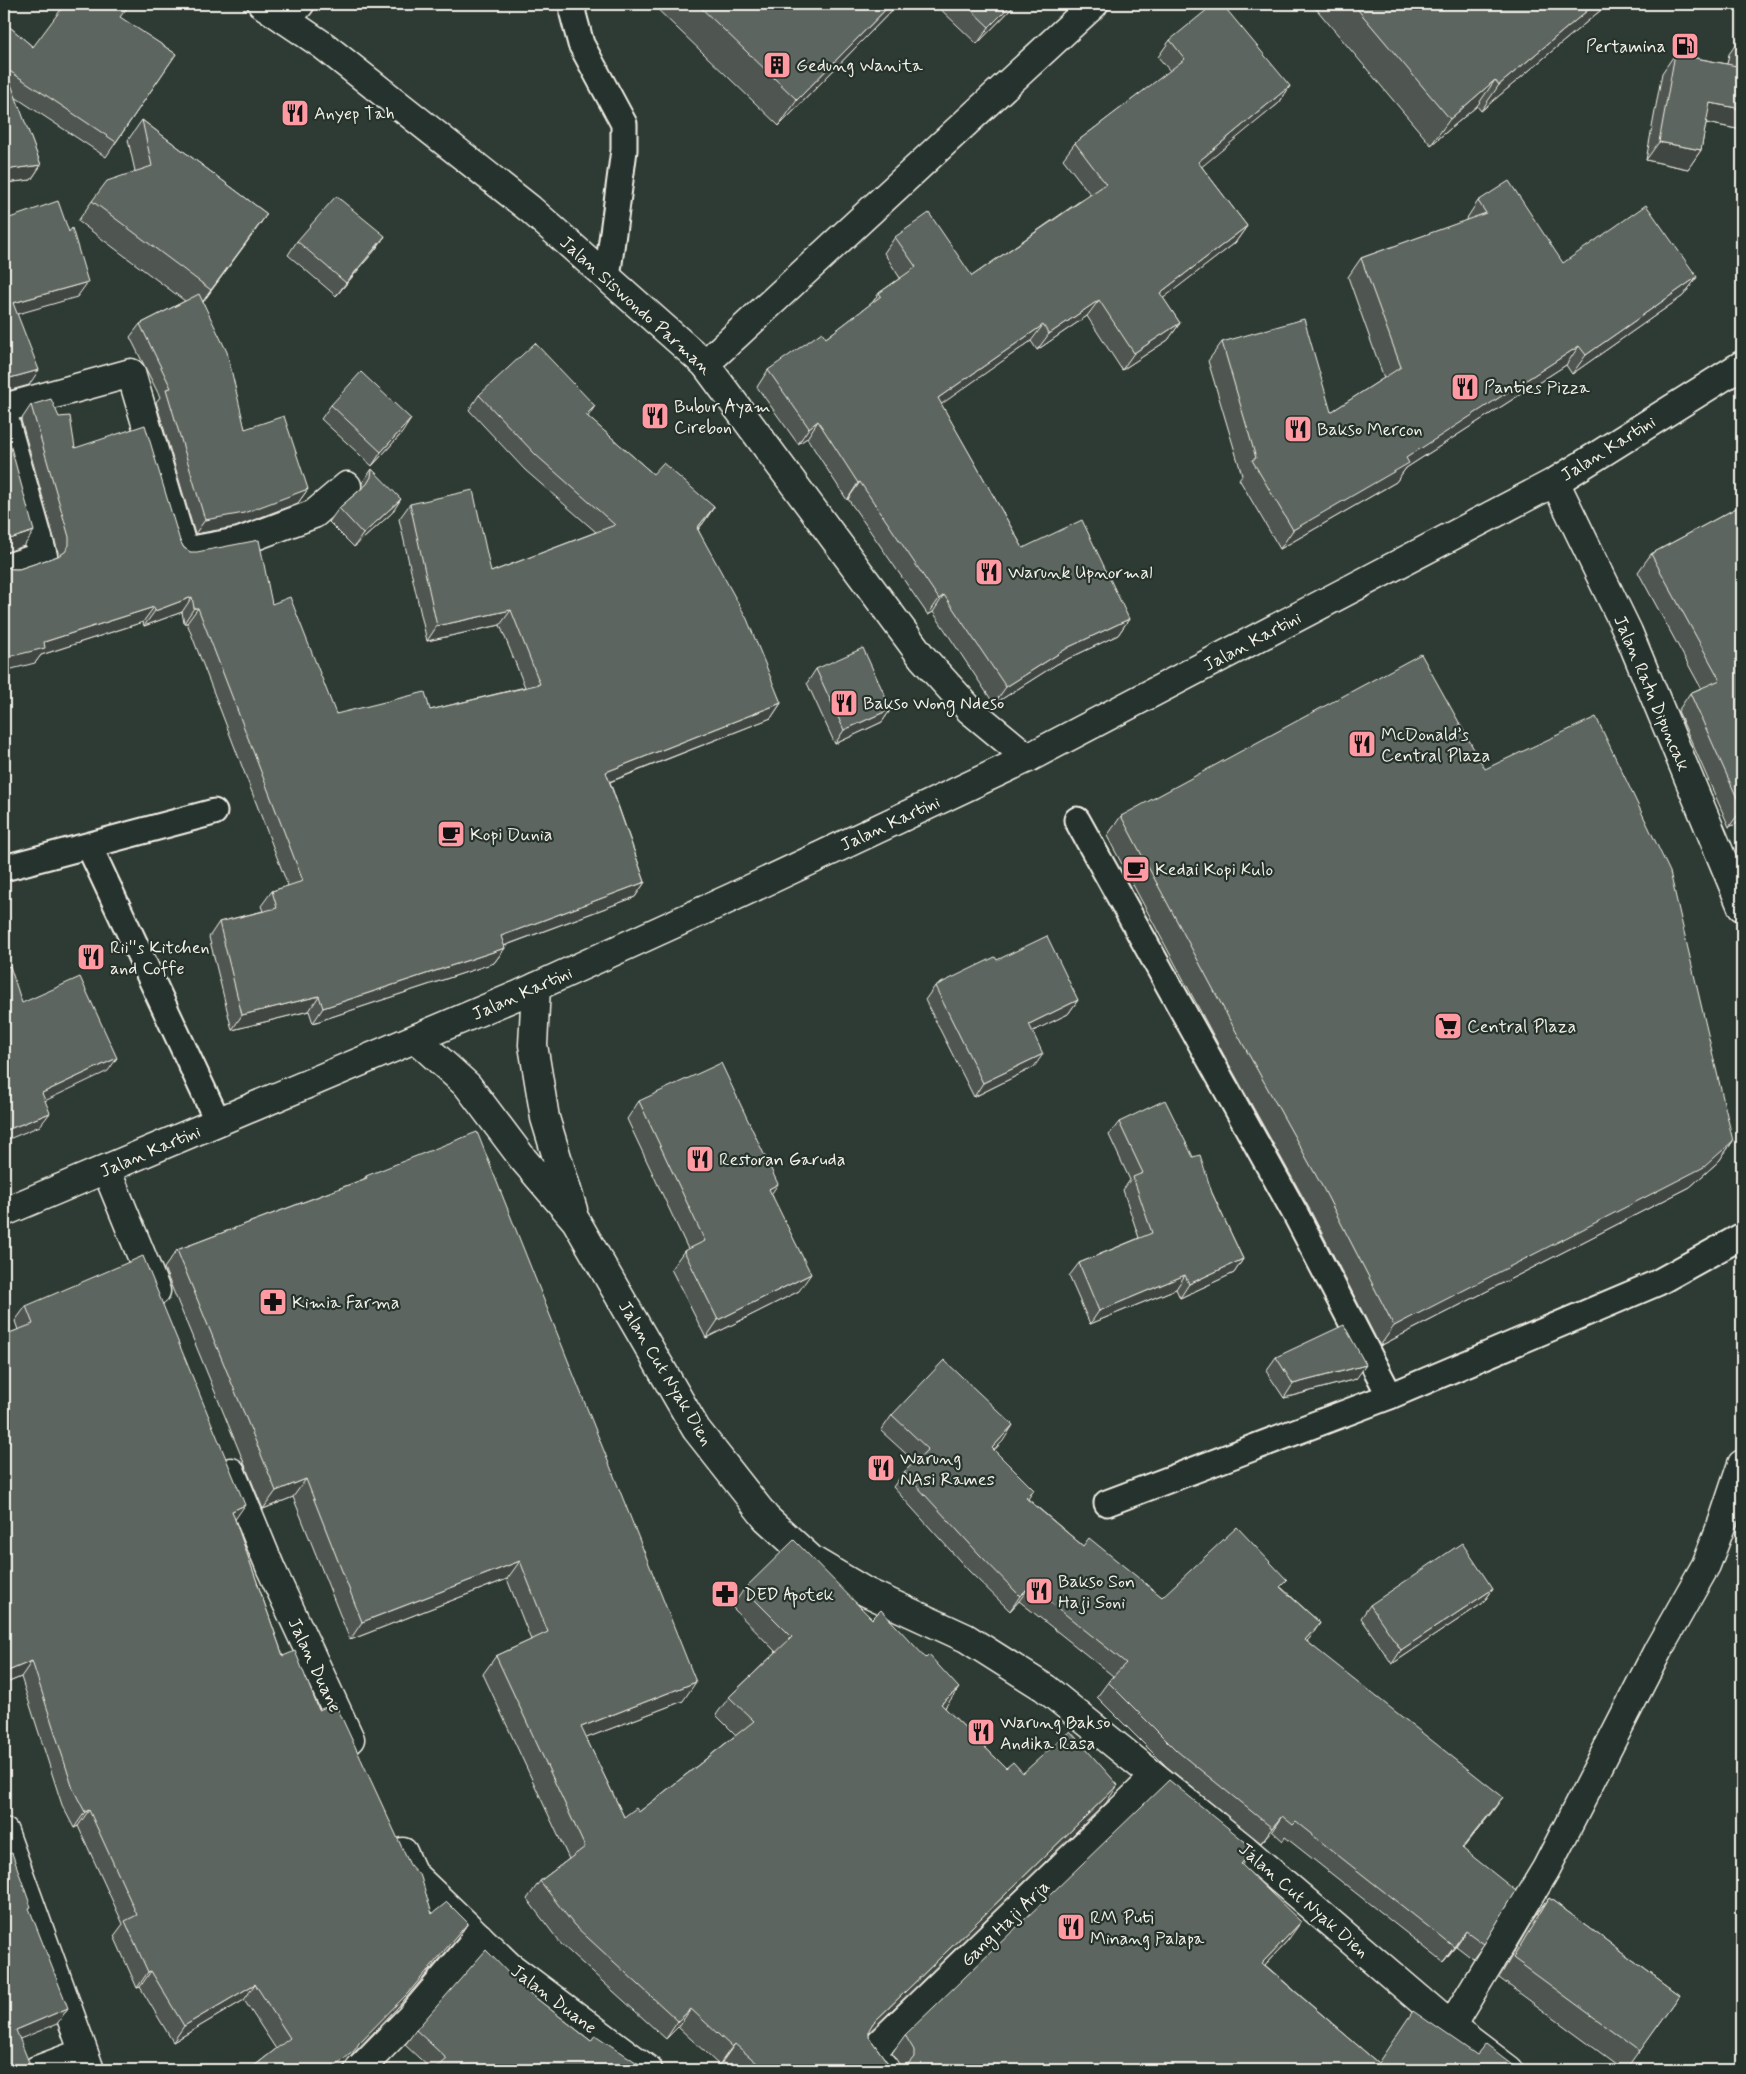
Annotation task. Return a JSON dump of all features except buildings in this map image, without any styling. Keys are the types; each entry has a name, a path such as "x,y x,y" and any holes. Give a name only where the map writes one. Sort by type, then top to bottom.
{"main road":[{"name":"Jalan Siswondo Parman","path":"262,4 293,12 324,46 530,209 705,364 922,657 970,710 1028,758"},
{"path":"705,364 1094,4"},
{"name":"Jalan Kartini","path":"4,1212 536,987 733,898 1028,758 1555,482 1742,365"},
{"path":"4,408 131,373 184,552 239,542 314,514 347,486"},
{"path":"4,418 43,556 4,569"},
{"name":"Jalan Ratu Dipuncak","path":"1555,482 1628,632 1742,907"},
{"name":"Jalan Cut Nyak Dien","path":"536,987 533,1045 545,1118 576,1221"},
{"name":"Jalan Cut Nyak Dien","path":"416,1039 468,1086 523,1158 576,1221 696,1429 766,1518 812,1560 866,1592 966,1638 1045,1688 1242,1847 1451,2026 1509,2070"},
{"path":"106,1169 166,1314"},
{"name":"Jalan Duane","path":"222,1451 271,1569 361,1764"},
{"path":"1451,2026 1546,1869 1658,1650 1706,1565 1733,1525 1742,1464"},
{"name":"Gang Haji Arja","path":"886,2070 872,2052 1155,1777"},
{"path":"4,1832 86,2061 37,2070"},
{"name":"Jalan Duane","path":"393,1833 413,1874 509,1966 648,2070"},
{"path":"359,2070 410,2018 479,1937"}],"lane":[{"path":"573,4 573,14 581,44 624,124 624,150 607,278"},
{"path":"4,868 214,812"},
{"path":"1077,820 1296,1215 1390,1396"},
{"path":"89,846 218,1122"},
{"path":"1107,1503 1390,1396 1657,1283 1742,1236"}],"place":[{"name":"Pertamina","path":"1685,46"},
{"name":"Gedung Wanita","path":"777,65"},
{"name":"Anyep Tah","path":"295,113"},
{"name":"Panties Pizza","path":"1465,387"},
{"name":"Bubur Ayam Cirebon","path":"655,416"},
{"name":"Bakso Mercon","path":"1298,429"},
{"name":"Warunk Upnormal","path":"989,572"},
{"name":"Bakso Wong Ndeso","path":"844,703"},
{"name":"McDonald’s Central Plaza","path":"1362,744"},
{"name":"Kopi Dunia","path":"451,834"},
{"name":"Kedai Kopi Kulo","path":"1136,869"},
{"name":"Rii''s Kitchen and Coffe","path":"91,957"},
{"name":"Central Plaza","path":"1448,1026"},
{"name":"Restoran Garuda","path":"700,1159"},
{"name":"Kimia Farma","path":"273,1302"},
{"name":"Warung NAsi Rames","path":"881,1468"},
{"name":"Bakso Son Haji Soni","path":"1039,1591"},
{"name":"DED Apotek","path":"725,1594"},
{"name":"Warung Bakso Andika Rasa","path":"981,1732"},
{"name":"RM Puti Minang Palapa","path":"1071,1927"}]}
